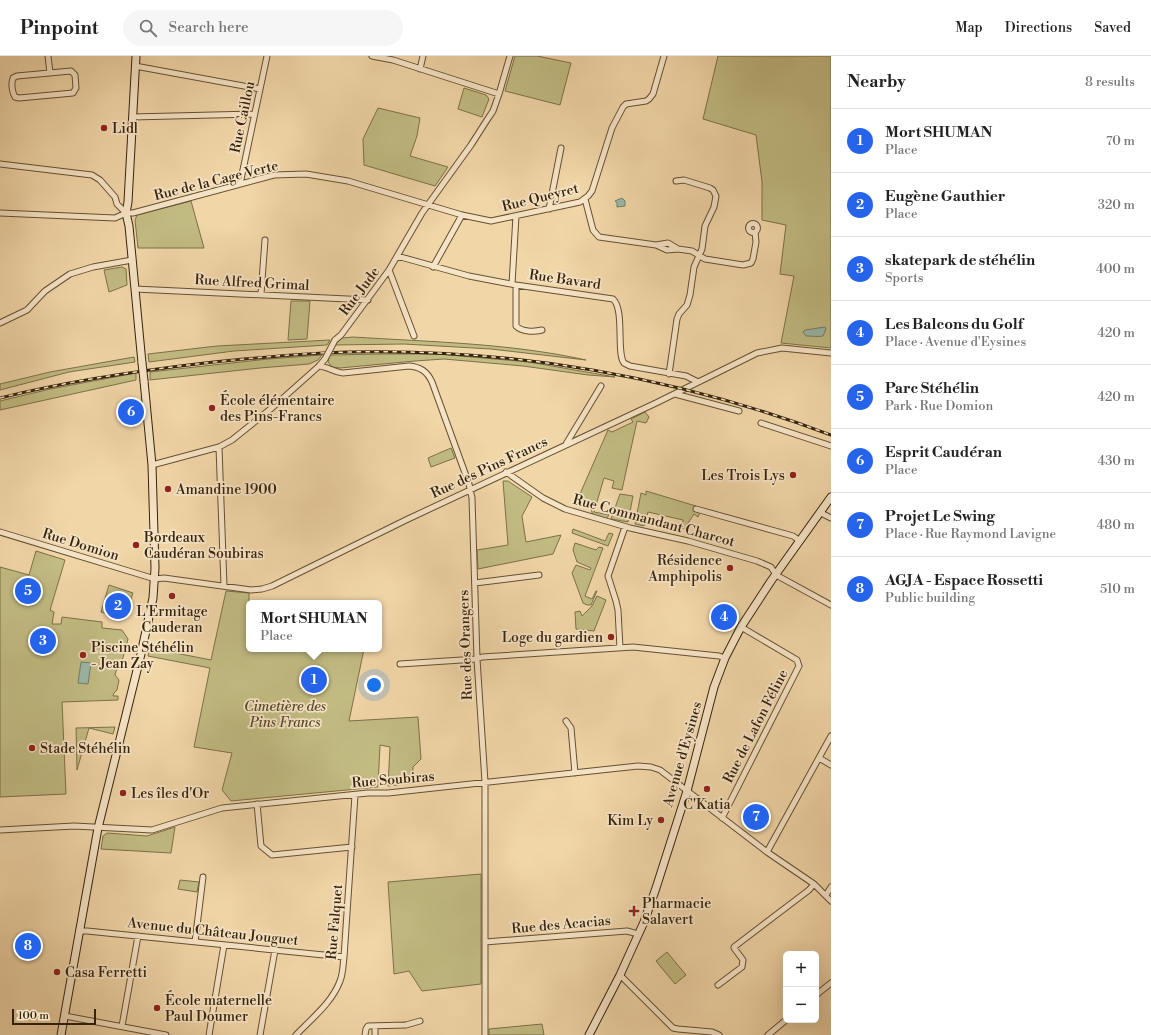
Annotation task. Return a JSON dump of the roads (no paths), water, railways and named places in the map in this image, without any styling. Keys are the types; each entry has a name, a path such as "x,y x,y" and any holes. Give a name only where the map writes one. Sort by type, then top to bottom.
{"main road":[{"path":"61,1035 98,828 142,651 153,598 155,579 152,465 129,226 126,213 128,202 136,56"},
{"name":"Avenue d'Eysines","path":"589,1035 620,975 658,882 687,791 714,687 725,658 741,627 776,574 831,497"}],"street":[{"path":"48,56 50,73"},
{"name":"Rue Caillou","path":"240,184 267,56"},
{"path":"372,56 393,60 499,94"},
{"path":"420,69 423,56"},
{"name":"Rue Jude","path":"152,465 219,447 232,440 319,366 325,359 335,340 341,335 368,300 389,270 428,205 487,120 493,110 499,94 510,56"},
{"name":"Rue Queyret","path":"428,205 462,215 491,221 580,202 585,199 592,190 612,128 623,107 626,104 646,102 649,99 653,94 664,56"},
{"path":"135,66 260,89"},
{"path":"73,72 75,75 75,91 73,93 19,98 15,97 13,94 13,78 17,76 50,73 73,72"},
{"path":"132,117 254,114"},
{"path":"549,209 561,148"},
{"path":"0,164 92,175 100,180 110,191 115,197 117,204 126,213"},
{"name":"Rue de la Cage Verte","path":"0,213 115,218 126,213 133,213 274,175 306,174 348,181 428,205"},
{"path":"669,374 677,319 679,314 687,305 694,267 702,249 705,226 714,208 716,196 715,192 710,188 684,180 676,181"},
{"path":"585,199 593,230 599,237 656,245 667,250 678,249 700,255 705,259 746,265 754,259 756,242 755,232"},
{"path":"433,266 462,215"},
{"path":"516,216 514,284 516,326 519,330 536,332 542,330"},
{"path":"261,294 265,240"},
{"name":"Rue Bavard","path":"397,256 469,276 613,299 615,300 617,307 622,356 624,362 630,366 686,376 698,382"},
{"path":"0,323 27,310 45,291 70,274 93,267 132,260"},
{"path":"389,270 414,336"},
{"name":"Rue Alfred Grimal","path":"135,289 368,300"},
{"name":"Rue des Pins Francs","path":"155,579 164,578 251,590 272,586 506,472 675,394 757,353 782,348 831,353"},
{"name":"Rue des Orangers","path":"319,366 324,366 334,372 343,373 409,366 418,367 425,371 432,382 469,484 475,583 476,659 484,782 485,1035"},
{"path":"566,444 601,386"},
{"path":"675,394 740,411"},
{"path":"761,423 831,446"},
{"path":"219,447 224,586"},
{"name":"Rue Commandant Charcot","path":"506,472 543,498 565,509 625,527 688,540 757,561 771,567 776,574 831,605"},
{"path":"696,509 793,536 800,541"},
{"path":"820,513 831,518"},
{"path":"620,648 618,610 608,576 625,527"},
{"name":"Rue Domion","path":"0,532 155,579"},
{"path":"475,583 539,575"},
{"name":"Rue de Lafon Féline","path":"722,818 799,666 797,660 741,627"},
{"path":"400,664 633,647 719,656 725,658"},
{"path":"566,721 571,728 575,773"},
{"path":"767,852 831,736"},
{"path":"819,758 831,765"},
{"name":"Rue Soubiras","path":"0,830 69,826 152,830 222,808 638,766 651,767 660,770 767,852 814,884 831,901"},
{"name":"Rue Falquet","path":"296,1035 331,998 340,982 344,957 355,795"},
{"path":"257,804 261,846 272,855 352,847"},
{"path":"195,942 203,877"},
{"path":"718,985 742,967 743,960 734,947 810,890 814,884"},
{"path":"826,895 831,887"},
{"name":"Avenue du Château Jouguet","path":"79,931 344,957"},
{"name":"Rue des Acacias","path":"485,942 627,931 638,934"},
{"path":"122,1026 138,936"},
{"path":"208,1035 224,945"},
{"path":"260,1035 275,950"},
{"path":"620,975 672,1028 712,1032 719,1035"},
{"path":"819,993 831,983"},
{"path":"65,1016 166,1035"},
{"path":"365,1035 368,1026 406,1025 420,1021"},
{"path":"768,1035 783,1022"},
{"path":"375,1026 375,1035"}],"railway":[{"path":"0,398 51,386 102,377 205,363 313,353 410,352 472,355 533,361 594,370 654,382 714,397 831,435"}],"place":[{"name":"Lidl","path":"104,128"},
{"name":"École élémentaire des Pins-Francs","path":"212,408"},
{"name":"Esprit Caudéran","path":"131,412"},
{"name":"Les Trois Lys","path":"793,475"},
{"name":"Amandine 1900","path":"168,489"},
{"name":"Bordeaux Caudéran Soubiras","path":"136,545"},
{"name":"Résidence Amphipolis","path":"730,568"},
{"name":"Parc Stéhélin","path":"28,591"},
{"name":"L'Ermitage Cauderan","path":"172,596"},
{"name":"Eugène Gauthier","path":"118,606"},
{"name":"Les Balcons du Golf","path":"724,617"},
{"name":"Loge du gardien","path":"611,637"},
{"name":"skatepark de stéhélin","path":"43,641"},
{"name":"Piscine Stéhélin - Jean Zay","path":"83,655"},
{"name":"Mort SHUMAN","path":"314,680"},
{"name":"Stade Stéhélin","path":"32,748"},
{"name":"C'Katia","path":"707,789"},
{"name":"Les îles d'Or","path":"123,793"},
{"name":"Projet Le Swing","path":"756,817"},
{"name":"Kim Ly","path":"661,820"},
{"name":"Pharmacie Salavert","path":"634,911"},
{"name":"AGJA - Espace Rossetti","path":"28,946"},
{"name":"Casa Ferretti","path":"57,972"},
{"name":"École maternelle Paul Doumer","path":"157,1008"}],"park label":[{"name":"Cimetière des Pins Francs","path":"285,714"}]}
